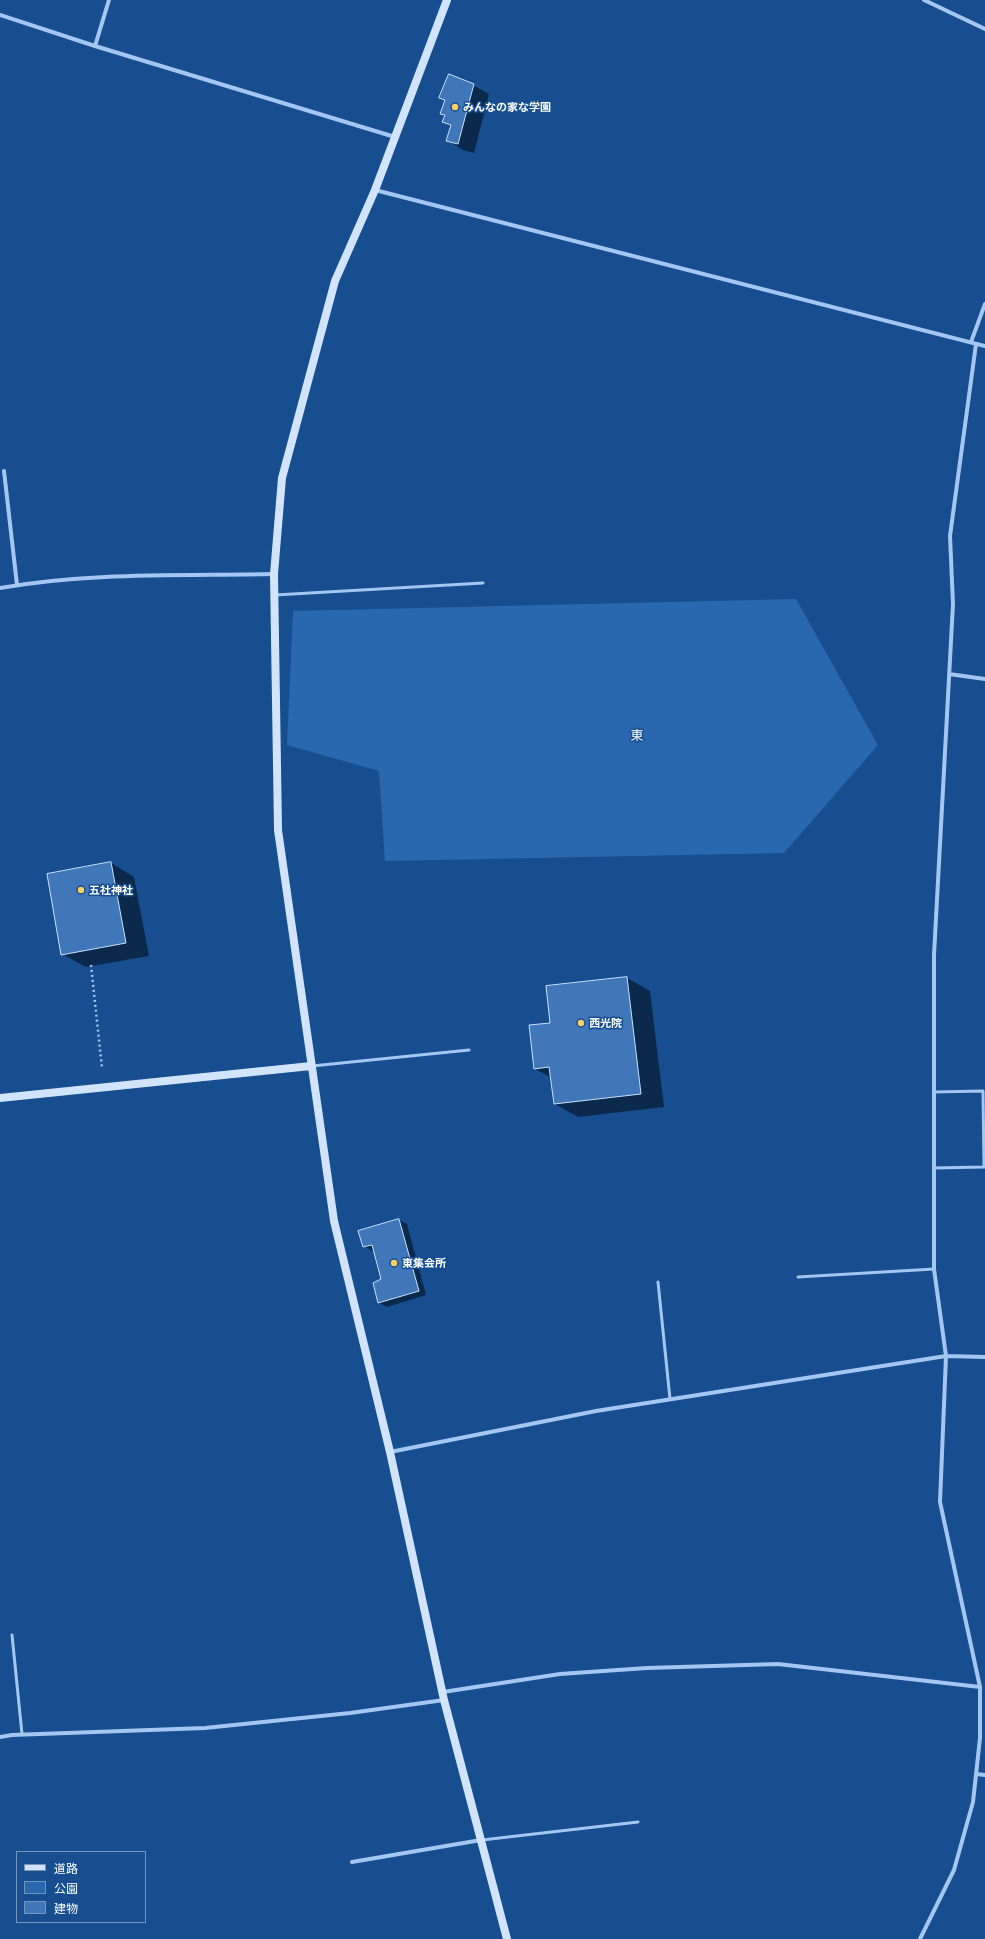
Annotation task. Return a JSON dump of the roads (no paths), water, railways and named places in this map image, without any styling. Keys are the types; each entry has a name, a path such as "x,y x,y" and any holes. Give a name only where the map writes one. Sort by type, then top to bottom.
{"street":[{"path":"95,46 108,0"},
{"path":"447,0 375,190 335,281 282,478 274,574 278,830 334,1221 390,1452 443,1696 507,1939"},
{"path":"924,0 985,29"},
{"path":"0,15 95,46 395,137"},
{"path":"375,190 985,346"},
{"path":"971,342 985,304"},
{"path":"920,1939 954,1870 973,1802 980,1738 980,1687 940,1502 946,1356 934,1269 934,955 953,604 950,536 976,344"},
{"path":"4,471 17,585"},
{"path":"0,588 17,585 108,577 274,574"},
{"path":"949,674 985,679"},
{"path":"0,1098 311,1066"},
{"path":"390,1452 596,1411 670,1399 946,1356 985,1357"},
{"path":"0,1737 22,1734 205,1728 350,1713 560,1674 647,1668 778,1664 980,1687"},
{"path":"976,1774 985,1775"},
{"path":"352,1862 481,1840"}],"lane":[{"path":"274,595 483,583"},
{"path":"311,1066 469,1050"},
{"path":"934,1092 984,1091 984,1167 934,1168"},
{"path":"798,1277 934,1269"},
{"path":"658,1282 670,1399"},
{"path":"12,1636 22,1734"},
{"path":"481,1840 638,1822"}],"place":[{"name":"みんなの家な学園","path":"455,107"},
{"name":"五社神社","path":"81,890"},
{"name":"西光院","path":"581,1023"},
{"name":"東集会所","path":"394,1263"}],"district":[{"name":"東","path":"637,736"}]}
